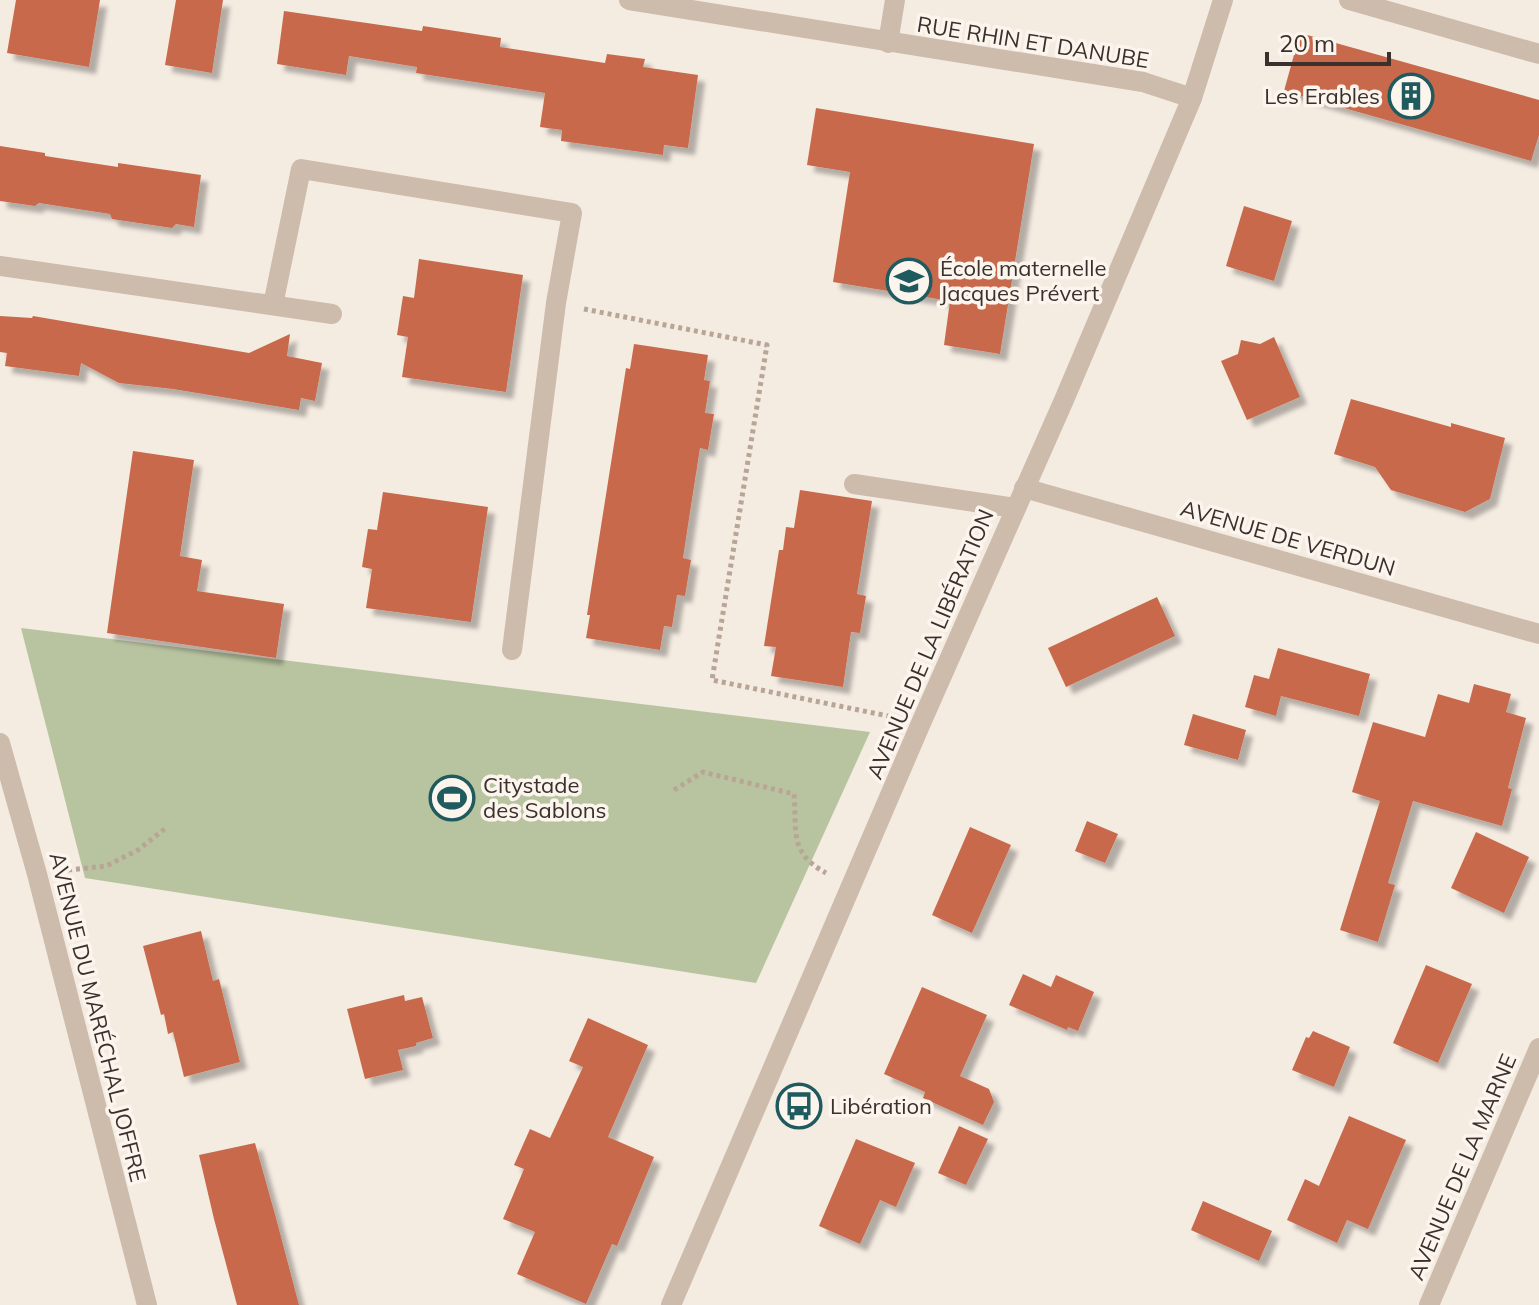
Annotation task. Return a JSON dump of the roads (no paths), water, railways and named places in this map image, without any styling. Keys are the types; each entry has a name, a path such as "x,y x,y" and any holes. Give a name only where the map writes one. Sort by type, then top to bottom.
{"street":[{"name":"RUE RHIN ET DANUBE","path":"629,0 1143,82 1192,98"},
{"path":"888,43 895,0"},
{"name":"AVENUE DE LA LIBÉRATION","path":"671,1305 1192,98 1223,0"},
{"path":"1349,0 1539,54"},
{"path":"273,305 301,169 572,213 556,303 512,650"},
{"path":"0,266 332,314"},
{"path":"854,484 1015,508"},
{"name":"AVENUE DE VERDUN","path":"1024,488 1539,634"},
{"name":"AVENUE DU MARÉCHAL JOFFRE","path":"0,743 37,874 147,1305"},
{"name":"AVENUE DE LA MARNE","path":"1429,1305 1539,1048"}],"place":[{"name":"Les Erables","path":"1411,96"},
{"name":"École maternelle Jacques Prévert","path":"909,281"},
{"name":"Citystade des Sablons","path":"452,798"},
{"name":"Libération","path":"799,1106"}]}
